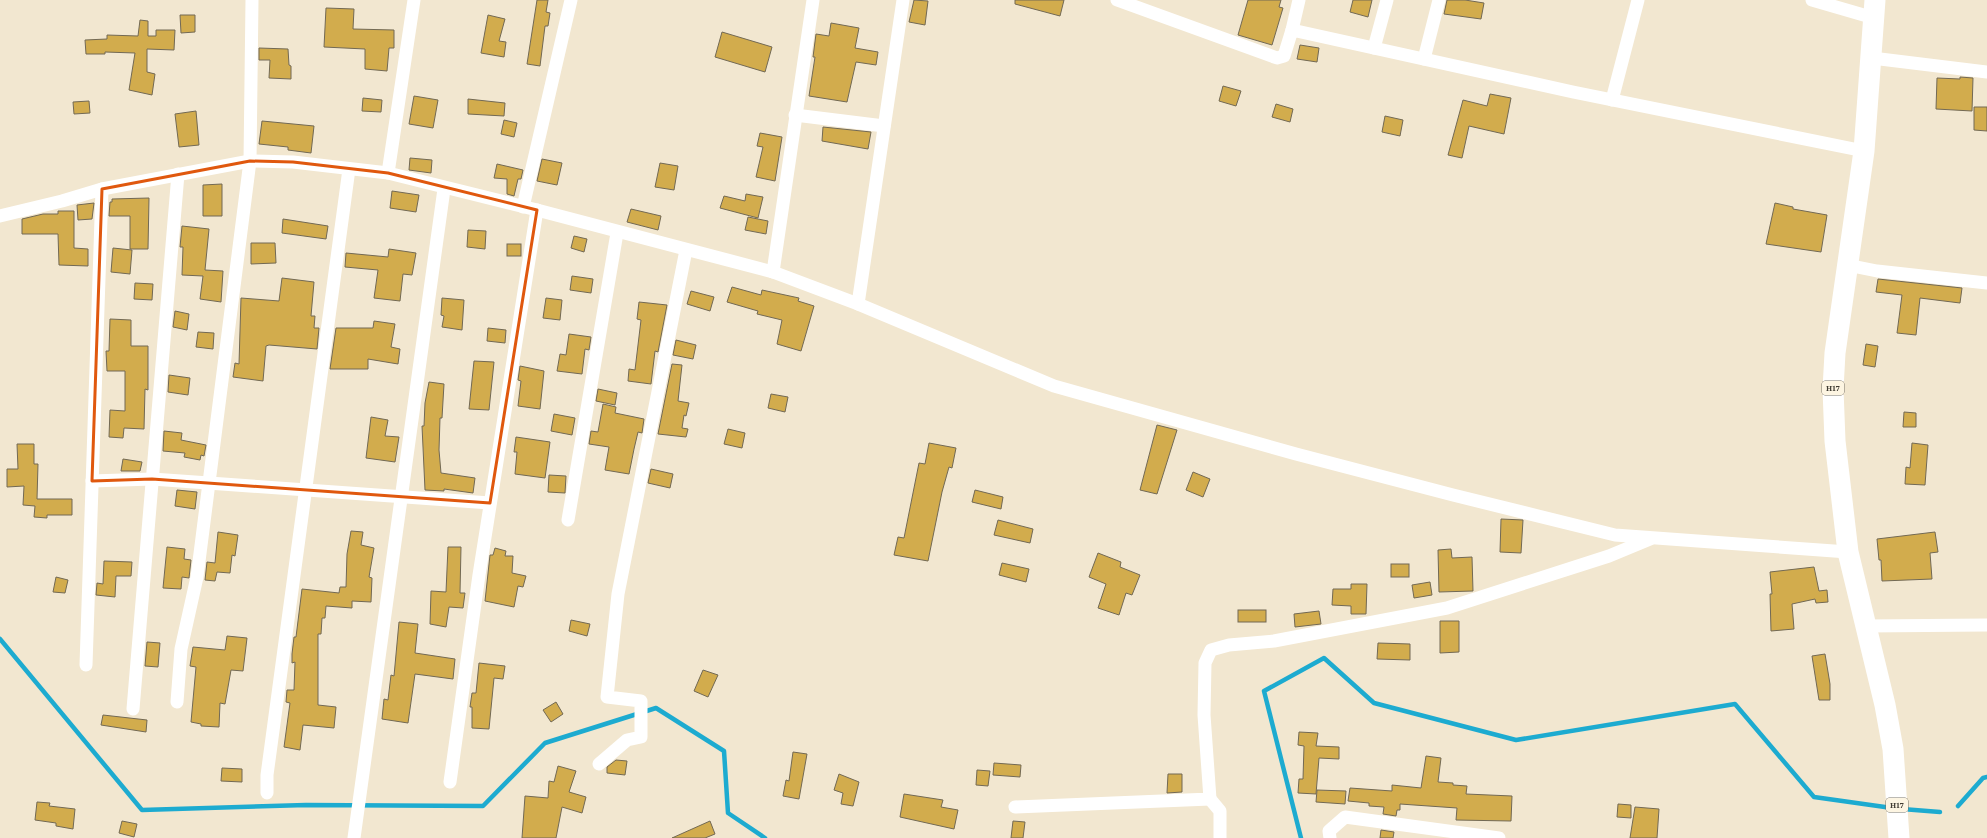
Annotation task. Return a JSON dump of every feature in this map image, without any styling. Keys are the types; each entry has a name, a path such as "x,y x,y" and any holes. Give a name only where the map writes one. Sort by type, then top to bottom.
{"main road":[{"name":"H17","path":"1875,9 1864,151 1835,353 1833,389 1835,441 1848,552 1885,705 1893,749 1899,838"}],"street":[{"path":"177,702 182,649 197,576 250,160 252,0"},
{"path":"388,173 414,0"},
{"path":"523,207 571,0"},
{"path":"772,272 813,0"},
{"path":"858,304 903,0"},
{"path":"1117,0 1278,58 1284,56 1299,0"},
{"path":"1374,48 1387,0"},
{"path":"1424,59 1439,0"},
{"path":"1612,100 1638,0"},
{"path":"1812,0 1875,9"},
{"path":"1292,30 1612,100 1864,151"},
{"path":"1872,58 1987,72"},
{"path":"795,115 884,126"},
{"path":"0,216 62,201 102,189 250,160 293,162 388,173 537,210 617,233 772,272 858,304 1054,386 1296,454 1453,496 1614,535 1848,552"},
{"path":"267,793 267,774 349,169"},
{"path":"133,709 178,174"},
{"path":"354,838 444,188"},
{"path":"86,665 102,189"},
{"path":"450,782 490,504 537,210"},
{"path":"568,520 617,233"},
{"path":"599,764 627,740 640,737 642,726 641,701 607,697 618,594 686,250"},
{"path":"1847,265 1877,271 1987,283"},
{"path":"92,481 152,479 490,504"},
{"path":"1220,838 1220,811 1210,799 1204,715 1205,663 1211,650 1229,645 1274,641 1447,608 1610,556 1653,538"},
{"path":"1865,626 1987,625"},
{"path":"1015,807 1210,799"},
{"path":"1330,838 1329,831 1345,817 1499,838"}],"highlighted area":[{"path":"250,161 293,162 388,173 537,210 490,503 152,479 92,481 102,189"}],"building":[{"path":"537,0 548,0 546,12 550,13 548,26 545,26 540,66 527,64"},
{"path":"914,0 928,1 925,25 909,22"},
{"path":"1015,0 1064,0 1060,16 1015,4"},
{"path":"1248,0 1281,0 1279,7 1283,8 1272,45 1238,35"},
{"path":"1353,0 1372,0 1368,17 1350,12"},
{"path":"1447,0 1465,0 1484,3 1481,19 1444,14"},
{"path":"326,8 354,9 353,29 394,30 394,48 389,48 387,71 365,69 365,49 324,47"},
{"path":"180,15 195,15 195,32 181,33"},
{"path":"488,15 505,19 499,41 506,42 504,57 481,53"},
{"path":"140,20 148,21 148,36 156,36 156,30 175,30 174,50 147,49 147,72 155,74 152,95 129,90 135,53 105,52 105,54 86,54 85,40 107,39 107,35 138,36"},
{"path":"831,23 859,28 855,48 878,52 876,65 856,62 847,102 809,96 815,57 813,57 816,34 829,36"},
{"path":"722,32 772,47 765,72 715,57"},
{"path":"1300,45 1319,48 1317,62 1297,59"},
{"path":"259,48 288,49 289,65 291,66 291,79 269,78 270,60 259,60"},
{"path":"1960,77 1973,78 1972,111 1936,109 1937,78 1960,79"},
{"path":"1223,86 1241,91 1236,106 1219,101"},
{"path":"1490,94 1511,98 1504,134 1469,126 1462,158 1448,155 1463,100 1487,106"},
{"path":"414,96 438,100 433,128 409,124"},
{"path":"363,98 382,100 381,112 362,111"},
{"path":"468,99 505,103 504,116 468,114"},
{"path":"89,101 90,113 74,114 73,102"},
{"path":"1276,104 1293,109 1290,122 1272,117"},
{"path":"1974,107 1987,107 1987,131 1974,130"},
{"path":"196,111 199,145 179,147 175,114"},
{"path":"1385,116 1403,120 1400,136 1382,132"},
{"path":"504,120 517,123 514,137 501,134"},
{"path":"262,121 314,126 311,153 288,150 288,147 259,144"},
{"path":"823,127 871,132 868,149 822,141"},
{"path":"760,133 782,137 775,181 756,177 763,147 757,146"},
{"path":"410,158 432,160 431,173 409,170"},
{"path":"542,159 562,163 557,185 537,181"},
{"path":"660,163 678,166 674,190 655,187"},
{"path":"497,164 523,170 521,179 518,179 514,196 507,194 507,179 494,178"},
{"path":"222,184 222,216 203,216 203,185"},
{"path":"392,191 419,195 416,212 390,208"},
{"path":"746,194 763,197 758,218 720,208 724,196 745,201"},
{"path":"149,198 148,249 130,249 130,216 109,216 110,202 112,202 112,199"},
{"path":"94,203 92,219 78,220 77,205"},
{"path":"1775,203 1793,207 1793,209 1827,215 1821,252 1766,244"},
{"path":"631,209 661,216 658,230 627,222"},
{"path":"58,211 74,211 74,248 88,249 88,266 59,265 58,234 22,234 22,219 43,214 58,214"},
{"path":"748,217 768,221 766,234 745,230"},
{"path":"283,219 328,226 326,239 282,233"},
{"path":"182,226 209,229 205,270 223,271 221,302 200,299 203,276 182,275 183,247 180,247"},
{"path":"468,230 486,231 485,249 467,247"},
{"path":"574,236 587,239 584,252 571,248"},
{"path":"251,243 275,243 276,263 251,264"},
{"path":"507,244 521,244 521,256 507,256"},
{"path":"113,248 132,250 130,274 111,272"},
{"path":"389,249 416,253 412,275 403,274 400,301 374,298 378,270 345,267 346,253 388,257"},
{"path":"572,276 593,279 591,293 570,290"},
{"path":"282,278 314,282 311,316 315,316 314,328 319,328 317,349 266,346 263,381 233,377 235,363 239,364 241,298 279,301"},
{"path":"1878,279 1962,288 1960,303 1920,298 1916,335 1897,333 1902,295 1876,292"},
{"path":"135,283 153,284 152,300 134,299"},
{"path":"732,287 761,295 762,290 799,298 798,301 814,306 801,351 777,344 782,320 757,314 758,311 727,302"},
{"path":"691,291 714,297 710,311 687,304"},
{"path":"442,298 464,300 462,330 442,327 444,316 441,315"},
{"path":"546,298 562,300 560,320 543,318"},
{"path":"639,302 667,305 658,352 655,351 651,384 628,381 629,369 635,370 641,320 637,319"},
{"path":"175,311 189,314 187,330 173,327"},
{"path":"110,319 131,320 131,346 148,346 148,390 145,389 144,429 124,428 123,438 109,437 110,410 125,411 125,371 107,371 106,351 109,351"},
{"path":"374,321 395,324 391,347 400,349 398,364 368,359 368,369 330,369 336,328 373,328"},
{"path":"488,328 506,330 505,343 487,341"},
{"path":"198,332 214,333 213,349 196,347"},
{"path":"569,334 591,337 589,350 585,349 582,374 557,371 560,354 566,355"},
{"path":"676,340 696,345 693,359 673,355"},
{"path":"1866,344 1878,346 1875,367 1863,365"},
{"path":"474,361 494,362 489,410 469,409"},
{"path":"672,364 682,365 678,401 689,403 686,416 684,415 682,428 688,429 686,437 658,434"},
{"path":"520,366 544,371 540,409 518,406 521,381 518,380"},
{"path":"169,375 190,378 188,395 168,392"},
{"path":"429,382 444,384 442,418 440,418 439,450 441,473 475,478 473,493 444,489 444,491 425,490 422,426 424,426 425,403"},
{"path":"598,389 617,393 615,405 596,401"},
{"path":"771,394 788,397 785,412 768,408"},
{"path":"603,404 616,407 615,413 644,419 642,433 638,432 629,474 605,470 609,447 589,444 591,431 598,432"},
{"path":"1904,412 1916,413 1916,427 1903,427"},
{"path":"554,414 575,418 572,435 551,431"},
{"path":"371,417 388,420 385,436 399,437 395,462 366,458"},
{"path":"1157,425 1177,430 1157,494 1140,490"},
{"path":"728,429 745,433 742,448 724,444"},
{"path":"164,431 182,433 181,440 206,445 204,456 201,455 200,460 184,457 185,453 163,451"},
{"path":"516,437 550,442 545,478 515,474 517,452 514,452"},
{"path":"929,443 956,448 952,468 949,467 942,492 928,561 894,555 898,537 904,538 919,463 925,464"},
{"path":"1912,443 1928,445 1925,485 1905,484 1906,467 1910,468"},
{"path":"17,444 34,444 34,464 38,464 37,499 72,499 72,515 47,515 47,518 34,517 35,506 23,505 24,486 7,487 7,469 18,469"},
{"path":"123,459 142,462 140,471 121,471"},
{"path":"651,469 673,474 670,488 648,483"},
{"path":"1193,472 1210,479 1203,497 1186,490"},
{"path":"549,475 566,476 565,493 548,492"},
{"path":"177,490 197,492 195,509 175,506"},
{"path":"975,490 1003,497 1001,509 972,502"},
{"path":"1501,519 1523,520 1521,553 1500,552"},
{"path":"998,520 1033,529 1030,543 994,535"},
{"path":"351,531 363,532 361,545 374,548 369,577 372,578 371,602 352,601 352,608 326,606 325,618 322,618 321,634 318,634 318,705 336,707 334,728 303,725 300,750 284,747 290,703 286,702 287,690 294,690 295,662 292,663 292,654 294,637 296,637 302,589 339,593 340,587 346,587 347,554"},
{"path":"218,532 238,535 235,556 232,555 230,573 217,572 215,581 205,580 207,562 215,563"},
{"path":"1935,532 1938,552 1930,553 1932,579 1882,581 1881,560 1879,560 1877,539"},
{"path":"167,547 185,549 184,559 191,560 189,578 182,577 181,589 163,588"},
{"path":"448,547 461,547 460,593 465,593 463,608 449,607 446,627 430,624 431,591 446,592"},
{"path":"495,548 506,551 505,556 513,556 512,573 526,576 523,587 518,586 514,607 485,601 490,555 493,555"},
{"path":"1451,549 1452,558 1472,557 1473,591 1439,592 1438,550"},
{"path":"1098,553 1121,562 1120,567 1140,575 1132,595 1126,593 1119,615 1098,608 1106,584 1089,577"},
{"path":"104,561 132,562 131,576 116,576 115,597 96,595 97,583 103,584"},
{"path":"1002,563 1029,569 1026,582 999,575"},
{"path":"1391,564 1409,564 1409,577 1391,577"},
{"path":"1814,567 1819,591 1827,590 1828,602 1816,603 1815,599 1792,604 1794,629 1771,631 1770,594 1772,594 1770,572"},
{"path":"56,577 68,580 65,593 53,592"},
{"path":"1430,582 1432,595 1414,598 1412,585"},
{"path":"1351,584 1367,584 1366,614 1351,614 1351,606 1332,605 1333,589 1351,589"},
{"path":"1238,610 1266,610 1266,622 1238,622"},
{"path":"1319,611 1321,624 1295,627 1294,614"},
{"path":"571,620 590,624 587,636 569,631"},
{"path":"1440,621 1459,621 1459,652 1440,653"},
{"path":"399,622 418,624 415,653 455,659 453,679 415,674 408,723 382,719 384,699 388,700 391,675 394,676"},
{"path":"227,636 247,638 243,671 231,670 225,704 220,703 219,727 201,726 201,724 191,722 196,667 190,666 193,647 225,650"},
{"path":"147,642 160,643 158,667 145,666"},
{"path":"1378,643 1410,644 1410,660 1377,659"},
{"path":"1825,654 1830,684 1830,700 1819,700 1812,656"},
{"path":"479,663 505,666 503,679 494,678 489,729 472,728 472,707 470,707 472,693 476,693"},
{"path":"703,670 718,675 708,697 694,691"},
{"path":"556,702 563,714 551,722 543,710"},
{"path":"103,715 147,720 146,732 101,725"},
{"path":"1299,732 1318,733 1316,746 1339,747 1339,759 1319,758 1316,794 1298,793 1299,779 1303,779 1304,746 1298,745"},
{"path":"793,752 807,754 799,799 783,796 786,780 789,781"},
{"path":"1426,756 1441,758 1438,782 1467,786 1466,794 1512,796 1511,821 1456,820 1457,808 1400,804 1400,810 1397,810 1396,816 1383,814 1384,807 1369,806 1369,803 1348,801 1350,788 1392,791 1392,785 1421,788"},
{"path":"616,760 627,761 625,775 607,773 607,767"},
{"path":"994,763 1021,765 1020,777 993,775"},
{"path":"558,766 576,771 569,792 586,797 582,813 562,807 556,838 522,838 525,796 548,798 549,781 554,782"},
{"path":"222,768 242,769 242,782 221,781"},
{"path":"977,770 990,771 988,786 976,785"},
{"path":"839,774 859,782 853,806 841,804 843,793 834,790"},
{"path":"1168,774 1182,774 1182,792 1167,793"},
{"path":"1317,790 1346,791 1345,804 1316,802"},
{"path":"904,794 943,800 941,807 958,810 954,829 900,817"},
{"path":"37,802 50,803 49,806 75,809 73,829 56,826 56,823 35,820"},
{"path":"1618,804 1631,805 1631,818 1617,817"},
{"path":"1635,807 1659,809 1657,838 1630,838"},
{"path":"122,821 137,824 134,837 119,833"},
{"path":"710,821 715,834 705,838 672,838"},
{"path":"1013,821 1025,822 1023,838 1011,838"},
{"path":"1381,830 1394,832 1393,838 1380,838"}],"waterway":[{"path":"0,639 142,810 306,805 483,806 545,743 656,708 724,751 728,813 765,838"},
{"path":"1301,838 1264,691 1324,658 1374,703 1516,740 1735,704 1814,797 1892,808"},
{"path":"1958,806 1983,778 1987,777"},
{"path":"1902,809 1940,812"}]}
